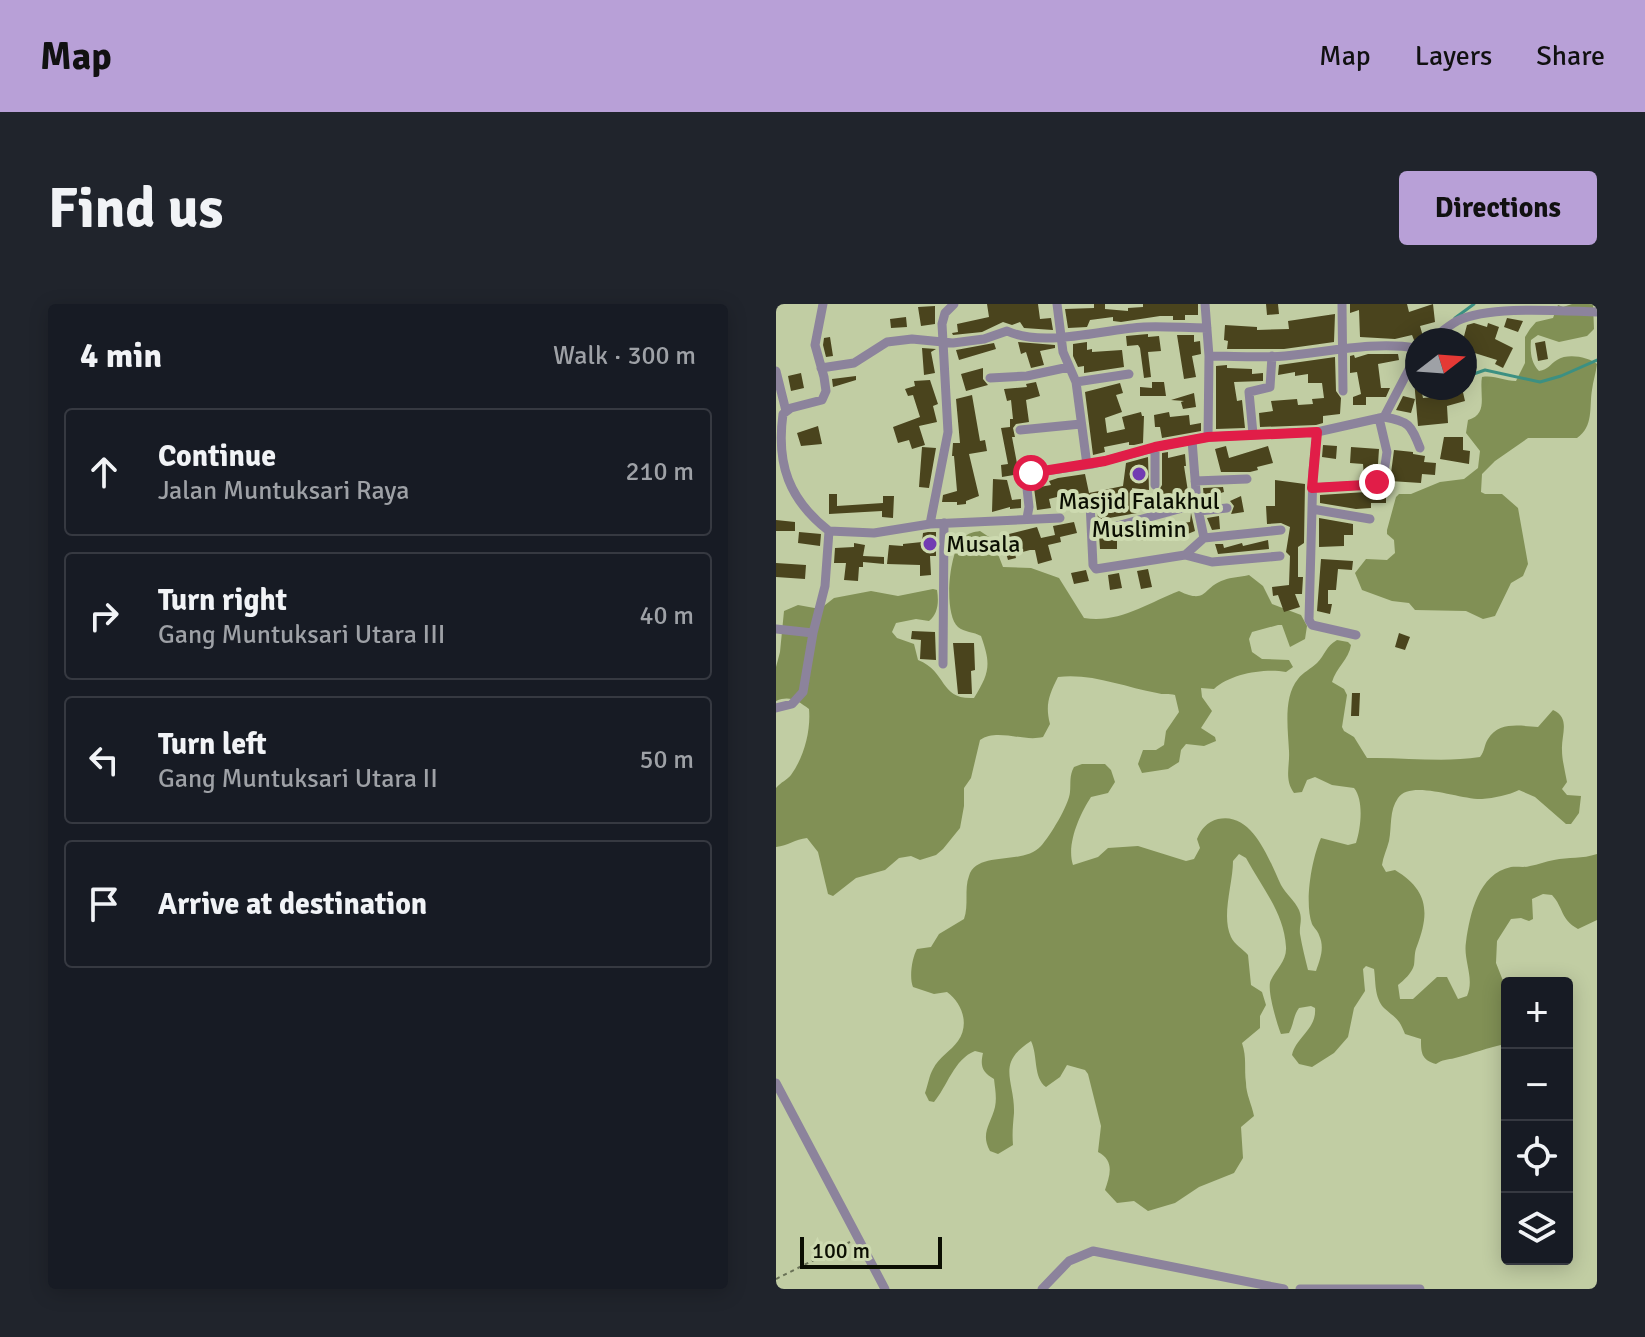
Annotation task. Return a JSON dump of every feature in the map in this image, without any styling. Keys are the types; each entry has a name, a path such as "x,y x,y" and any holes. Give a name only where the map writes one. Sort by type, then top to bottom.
{"street":[{"path":"786,411 822,400 826,391 815,345 823,304"},
{"path":"930,524 948,432 942,322 945,313 954,304"},
{"path":"1057,304 1061,336 1076,382 1087,465"},
{"path":"1205,304 1209,356 1208,437"},
{"path":"1342,304 1343,391"},
{"path":"1486,304 1492,314"},
{"path":"1448,328 1458,321 1492,314 1597,312"},
{"path":"821,368 854,363 887,342 912,339 944,343 984,339 1007,331 1018,336 1061,336 1143,327 1207,328"},
{"path":"1209,356 1272,356 1341,348 1405,351"},
{"path":"1253,434 1249,392 1270,387 1272,356"},
{"path":"990,378 1027,376 1069,367"},
{"path":"776,371 786,411 777,438 779,466 803,506 815,521 829,531 874,533 930,524 1060,518"},
{"path":"1312,488 1365,485 1383,479 1387,452 1381,418 1405,373"},
{"path":"1076,382 1129,374"},
{"path":"1027,518 1028,475 1087,465 1208,437 1317,432 1381,418 1399,419 1410,426 1420,448"},
{"path":"1020,430 1081,424"},
{"path":"1317,432 1312,488 1309,620 1312,625 1356,635"},
{"path":"1192,440 1204,538"},
{"path":"1155,447 1155,485"},
{"path":"1195,481 1247,479"},
{"path":"1090,503 1093,565 1101,570 1185,555 1212,562 1280,556"},
{"path":"1092,528 1117,526 1198,507 1227,508"},
{"path":"1312,509 1370,519"},
{"path":"943,664 944,523"},
{"path":"1185,555 1204,538 1281,530"},
{"path":"776,708 792,704 803,692 825,586 829,531"},
{"path":"776,629 813,633"},
{"path":"776,1083 885,1289"},
{"path":"1042,1289 1069,1261 1093,1251 1284,1289"},
{"path":"1300,1289 1420,1289"}],"path":[{"path":"776,1279 858,1238"}],"green space":[{"path":"1593,304 1594,329 1587,336 1559,342 1538,335 1531,340 1531,353 1539,371 1557,360 1572,356 1597,364 1586,428 1577,438 1528,438 1482,474 1481,492 1502,494 1518,508 1528,564 1523,576 1511,583 1495,616 1483,619 1466,611 1415,610 1409,603 1392,601 1362,590 1355,573 1366,559 1387,560 1395,553 1394,540 1387,530 1396,497 1440,482 1464,479 1478,468 1480,451 1466,433 1468,420 1475,417 1481,408 1482,377 1516,381 1525,363 1525,337 1530,329 1536,322 1553,318 1558,305"},
{"path":"980,531 992,539 1003,567 1031,568 1059,578 1084,618 1121,615 1179,591 1200,596 1224,580 1249,575 1263,586 1272,604 1301,615 1307,626 1305,639 1290,647 1282,625 1252,632 1249,639 1252,652 1262,659 1289,660 1293,667 1286,672 1238,676 1214,689 1201,688 1202,697 1212,711 1201,728 1216,741 1204,746 1186,744 1181,750 1179,762 1168,769 1142,773 1138,764 1143,750 1156,750 1164,745 1166,731 1179,712 1175,695 1096,679 1058,677 1049,700 1050,724 1043,737 994,735 980,740 971,778 964,788 960,828 943,849 920,860 911,856 899,858 885,870 856,878 833,896 828,894 818,852 807,838 776,847 776,788 791,775 800,760 808,735 809,717 809,709 797,701 776,701 776,667 784,611 798,605 820,609 834,598 871,591 898,596 937,590 937,607 929,621 916,619 896,623 892,632 897,638 914,644 918,660 928,665 955,695 974,698 986,674 986,654 981,636 960,629 953,620 949,596 951,568 958,545 967,535"},
{"path":"1337,640 1351,645 1332,682 1344,689 1347,695 1342,727 1354,737 1367,758 1438,760 1480,757 1488,739 1498,729 1538,727 1553,710 1559,713 1564,727 1562,754 1567,782 1562,789 1567,795 1581,796 1579,813 1571,824 1566,824 1535,797 1519,790 1482,799 1414,790 1398,798 1393,808 1382,865 1386,872 1395,870 1414,886 1420,894 1424,912 1413,968 1398,985 1400,999 1413,999 1437,977 1447,977 1458,999 1467,996 1470,983 1466,949 1470,919 1483,886 1500,871 1597,854 1597,920 1578,929 1568,921 1552,895 1543,894 1532,899 1533,919 1511,919 1497,941 1496,963 1502,977 1501,1045 1436,1064 1427,1060 1421,1048 1421,1039 1405,1034 1399,1021 1381,1004 1374,969 1366,966 1363,969 1365,991 1354,1008 1348,1037 1334,1053 1312,1067 1299,1064 1292,1055 1313,1022 1315,1008 1299,1008 1289,1033 1281,1034 1270,984 1285,957 1284,934 1271,901 1246,858 1239,854 1233,861 1228,929 1232,940 1248,955 1251,985 1262,992 1266,1005 1260,1016 1260,1028 1242,1043 1246,1087 1254,1116 1241,1127 1243,1158 1234,1173 1199,1187 1175,1203 1148,1211 1134,1201 1117,1203 1105,1190 1110,1169 1107,1160 1098,1152 1101,1126 1088,1074 1085,1070 1067,1065 1060,1077 1046,1087 1037,1072 1031,1041 1013,1057 1010,1065 1014,1101 1013,1145 998,1154 990,1151 986,1134 996,1093 994,1079 983,1068 983,1053 975,1051 962,1060 934,1102 929,1101 925,1093 936,1065 962,1034 964,1021 957,1002 947,992 934,994 913,987 912,968 917,949 931,947 939,934 964,919 968,881 974,868 991,860 1033,852 1041,846 1066,805 1074,767 1105,764 1115,782 1108,793 1091,797 1083,812 1071,848 1073,865 1098,857 1108,848 1138,846 1186,861 1194,859 1200,848 1197,839 1208,824 1218,819 1241,823 1258,840 1281,885 1299,910 1300,934 1308,970 1316,971 1322,944 1312,924 1309,904 1315,857 1321,838 1348,845 1356,843 1360,807 1354,788 1332,785 1315,777 1307,780 1302,792 1294,793 1288,778 1288,714 1293,686 1302,674 1317,663"}],"building":[{"path":"987,304 1038,304 1040,319 1051,318 1053,330 1024,328 1020,322 1012,325 1003,322 982,332 953,335 958,332 957,324 989,317"},
{"path":"1094,304 1105,304 1105,309 1128,311 1128,308 1143,307 1143,304 1198,304 1198,315 1185,315 1185,320 1160,316 1121,322 1113,321 1113,317 1090,320 1087,327 1068,328 1065,309 1094,308"},
{"path":"1266,304 1278,304 1279,314 1267,315"},
{"path":"1350,304 1407,304 1409,312 1433,304 1435,322 1421,328 1405,328 1405,337 1395,339 1360,337 1359,310 1350,313"},
{"path":"935,306 935,324 921,326 918,307"},
{"path":"1335,314 1334,342 1284,349 1227,349 1228,341 1224,340 1225,325 1257,327 1257,330 1289,329 1288,321"},
{"path":"906,317 907,327 891,328 890,319"},
{"path":"1507,318 1523,321 1518,332 1504,327"},
{"path":"1474,323 1487,327 1488,323 1499,327 1495,339 1513,348 1503,368 1495,364 1497,360 1477,354 1477,328 1466,328"},
{"path":"1148,334 1148,337 1159,336 1161,351 1148,352 1151,377 1144,378 1140,348 1138,345 1127,346 1126,336"},
{"path":"1177,335 1194,335 1194,342 1200,341 1201,354 1192,356 1196,377 1184,379"},
{"path":"830,337 833,356 826,357 824,338"},
{"path":"1545,341 1548,359 1538,361 1535,343"},
{"path":"1018,342 1055,345 1055,348 1040,351 1044,365 1031,368 1026,352 1021,354"},
{"path":"1087,342 1087,350 1092,349 1092,352 1122,350 1124,367 1084,373 1084,366 1078,367 1073,356 1073,344"},
{"path":"994,343 996,349 959,360 956,350"},
{"path":"922,348 936,349 931,352 935,373 924,375"},
{"path":"1368,354 1398,354 1399,360 1378,364 1381,388 1390,388 1386,397 1366,397 1366,405 1353,405 1353,397 1361,394 1357,372 1350,373 1350,356 1354,355 1355,358"},
{"path":"1335,357 1340,414 1323,416 1323,423 1316,425 1260,427 1259,413 1273,411 1271,401 1297,399 1298,405 1313,404 1312,399 1324,398 1322,383 1308,383 1308,374 1295,376 1295,372 1278,375 1279,365"},
{"path":"1227,365 1227,368 1252,369 1252,374 1263,373 1263,381 1234,382 1237,401 1242,400 1245,428 1216,429 1216,366"},
{"path":"983,368 983,379 988,385 966,391 961,374"},
{"path":"801,373 804,388 791,391 788,376"},
{"path":"856,376 856,380 833,387 832,379"},
{"path":"930,380 938,404 933,406 937,422 919,426 925,445 912,449 909,440 898,443 893,427 920,417 913,395 908,396 905,389 915,386 914,381"},
{"path":"1036,382 1040,396 1026,400 1029,422 1016,424 1013,428 1019,474 1002,477 1001,465 1008,464 1001,428 1010,427 1010,419 1013,419 1011,400 1007,401 1004,389 1027,387 1026,384"},
{"path":"1152,382 1164,382 1166,396 1140,396 1140,387 1152,388"},
{"path":"1120,383 1123,393 1116,395 1122,412 1105,418 1107,433 1125,429 1122,417 1141,412 1144,416 1143,443 1129,445 1129,442 1104,447 1105,452 1093,455 1085,392"},
{"path":"1194,393 1196,407 1183,409 1181,402 1184,401 1171,400"},
{"path":"972,395 980,441 985,440 987,451 969,454 979,496 966,501 966,504 942,502 943,495 957,491 952,456 953,443 960,443 956,399"},
{"path":"1403,396 1405,400 1415,400 1411,413 1396,410"},
{"path":"1416,400 1465,400 1447,406 1448,423 1418,426"},
{"path":"1169,412 1170,417 1189,415 1190,425 1201,423 1201,431 1162,438 1160,427 1155,427 1154,415"},
{"path":"818,426 822,444 801,446 797,433"},
{"path":"1444,437 1463,437 1463,450 1470,451 1469,464 1440,459"},
{"path":"1323,445 1337,446 1336,459 1322,457"},
{"path":"1226,446 1229,458 1268,446 1273,463 1250,472 1221,472 1215,449"},
{"path":"922,447 936,448 929,488 919,487"},
{"path":"1351,447 1379,449 1378,464 1373,464 1374,474 1364,477 1363,464 1350,463"},
{"path":"1394,450 1425,456 1424,462 1436,463 1435,475 1422,474 1421,483 1390,481"},
{"path":"1168,452 1168,458 1185,454 1189,498 1179,501 1178,498 1170,500 1169,495 1159,497 1162,453"},
{"path":"1148,457 1149,490 1132,488 1137,513 1098,520 1094,497 1087,496 1083,504 1066,506 1065,495 1049,499 1051,508 1037,510 1034,488 1051,485 1049,481 1058,478 1085,474 1089,493 1123,486 1126,463"},
{"path":"993,479 1007,480 1012,500 1021,499 1021,508 1010,507 992,512"},
{"path":"1275,480 1305,484 1304,543 1298,547 1298,577 1303,577 1302,594 1295,594 1300,607 1284,612 1278,595 1273,596 1272,587 1289,585 1290,556 1286,552 1290,527 1281,523 1267,524 1266,506 1275,506"},
{"path":"1386,486 1386,503 1371,503 1371,508 1356,509 1320,503 1320,495 1366,492"},
{"path":"1223,487 1224,492 1204,498 1203,488"},
{"path":"829,494 837,494 837,506 883,503 883,496 894,496 893,518 882,517 882,511 829,514"},
{"path":"1241,496 1244,512 1231,514 1234,506 1230,501"},
{"path":"1191,513 1195,531 1180,537 1176,524 1190,522"},
{"path":"1219,516 1220,529 1212,530 1207,518"},
{"path":"1319,518 1353,524 1353,535 1344,535 1344,546 1319,547"},
{"path":"776,520 795,522 795,531 776,531"},
{"path":"1074,522 1077,533 1060,537 1061,542 1048,545 1052,560 1038,564 1035,550 1030,550 1015,554 1016,558 1008,560 1001,536 1037,527 1041,538 1055,535 1053,526"},
{"path":"1154,527 1155,539 1140,541 1138,529"},
{"path":"799,532 821,534 820,546 798,543"},
{"path":"936,532 936,556 930,556 931,575 920,576 920,565 887,564 889,545 922,542 923,533"},
{"path":"1117,534 1117,549 1100,549 1099,535"},
{"path":"1268,540 1269,549 1218,554 1215,544 1223,544 1224,548"},
{"path":"854,543 865,545 863,556 884,557 884,564 863,562 863,567 859,567 858,581 844,580 846,563 834,563 835,548 854,547"},
{"path":"1321,559 1353,561 1352,570 1338,569 1336,590 1328,590 1328,604 1332,604 1330,614 1317,611"},
{"path":"776,563 806,565 805,579 776,577"},
{"path":"1148,569 1152,587 1141,589 1137,571"},
{"path":"1086,570 1089,581 1074,584 1071,573"},
{"path":"1119,573 1122,588 1110,590 1108,575"},
{"path":"912,631 935,632 936,660 920,659 921,640 911,639"},
{"path":"1399,633 1410,637 1405,650 1395,647"},
{"path":"953,643 974,643 972,694 958,694"},
{"path":"1352,693 1360,693 1359,716 1351,716"}],"waterway":[{"path":"1455,318 1474,304"},
{"path":"1477,373 1485,370 1540,382 1597,360"}],"place":[{"name":"Masjid Falakhul Muslimin","path":"1139,474"},
{"name":"Musala","path":"930,544"}],"route":[{"path":"1031,473 1105,461 1208,437 1317,432 1312,488 1377,482"}]}
